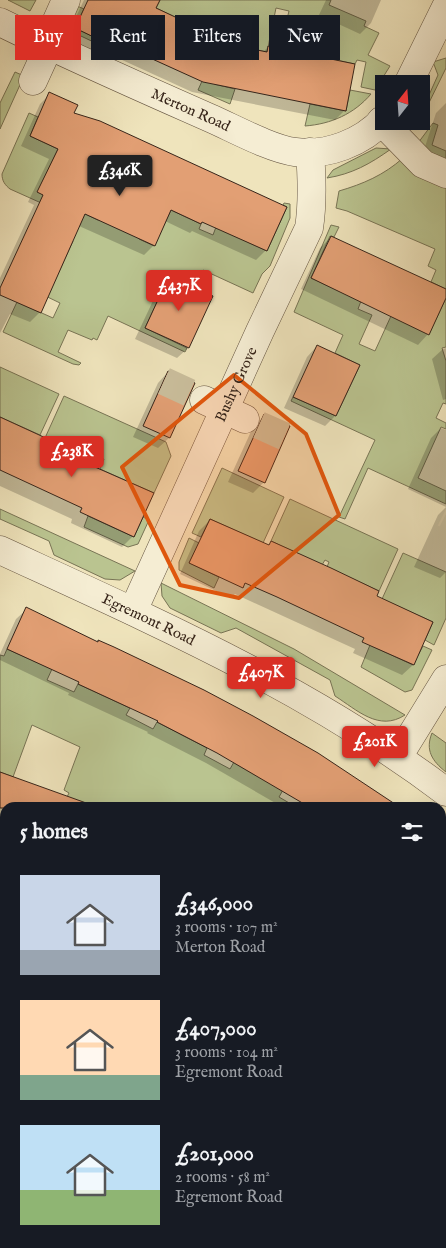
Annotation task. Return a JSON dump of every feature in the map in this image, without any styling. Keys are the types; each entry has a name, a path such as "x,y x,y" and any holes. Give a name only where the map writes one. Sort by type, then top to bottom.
{"street":[{"path":"60,15 66,0"},
{"path":"412,75 446,8"},
{"name":"Merton Road","path":"0,22 15,29"},
{"path":"33,81 42,60"},
{"name":"Merton Road","path":"81,60 270,145 294,152 334,149 353,141 375,126"},
{"path":"391,130 423,164 446,174"},
{"name":"Bushy Grove","path":"133,611 308,228 311,213 312,184 310,152"},
{"name":"Egremont Road","path":"0,550 133,611 263,676 327,712 398,757 446,792"},
{"path":"398,757 446,679"}],"highlighted area":[{"path":"234,375 306,434 339,515 239,598 180,585 122,467"}],"green space":[{"path":"8,0 36,0 30,11"},
{"path":"160,0 331,0 329,5 366,21 364,26 379,33 368,55 390,66 384,75 375,75 375,90 361,87 366,62 357,60 355,64 336,60 340,60 340,15 288,15 289,11 276,8 275,15 269,15 267,52 259,50 259,15 175,15 175,17 156,8"},
{"path":"75,5 84,9 81,15 70,15"},
{"path":"81,31 91,36 91,41 81,36"},
{"path":"446,58 446,68 430,101 430,93 438,75 433,62"},
{"path":"212,60 219,60 214,84 235,89 230,104 198,90"},
{"path":"15,72 24,76 0,129 0,103"},
{"path":"350,90 371,94 357,107 341,117 324,123 305,126 310,104 346,111"},
{"path":"29,113 38,117 30,136 58,149 38,192 98,220 156,201 139,239 154,246 171,210 201,224 199,229 213,235 216,227 267,251 287,207 283,205 284,203 290,204 290,218 270,266 262,274 253,293 203,270 195,288 169,277 145,328 187,348 185,352 108,316 97,340 93,338 92,340 68,330 58,352 81,363 79,365 3,332 17,302 53,318 60,303 31,289 49,293 73,241 50,231 59,211 10,189 3,181 2,174"},
{"path":"433,123 438,125 432,145 446,151 446,162 437,159 418,143 428,130 430,130"},
{"path":"376,148 391,149 360,168 327,178 333,170"},
{"path":"403,158 446,187 446,289 431,282 436,270 428,266 435,249 336,208 339,191 373,178"},
{"path":"331,225 339,227 334,237 330,236 311,278 361,301 358,309 372,315 359,344 375,351 391,316 429,334 446,298 446,347 442,348 446,361 446,404 443,403 436,418 446,423 446,429 441,427 418,478 446,491 446,504 368,468 345,519 339,517 375,440 291,401 293,397 336,416 360,365 335,353 343,335 294,312"},
{"path":"0,367 59,394 40,435 0,417"},
{"path":"64,396 166,442 171,456 154,493 100,469 104,459 100,458 98,462 45,438"},
{"path":"222,468 284,497 263,543 210,519 201,537 192,533"},
{"path":"290,499 398,549 379,591 327,567 329,562 325,560 322,565 271,541"},
{"path":"0,509 135,571 120,580 105,579 54,555 49,541 0,519"},
{"path":"88,516 134,537 143,517 149,520 138,544 128,547 84,527"},
{"path":"189,538 199,543 190,563 219,577 214,588 179,570 179,562"},
{"path":"403,553 446,572 446,618 434,645 425,640 433,622 382,599"},
{"path":"161,583 294,649 405,715 395,720 386,721 377,720 360,713 335,696 330,680 236,628 221,633 170,608 162,596"},
{"path":"370,645 413,665 423,646 432,650 412,690 405,692 361,667"},
{"path":"7,649 52,669 47,680 74,692 78,684 130,708 126,715 153,729 157,722 207,748 204,755 230,769 234,762 283,790 279,797 288,802 78,802 67,797 69,793 64,790 80,747 32,725 13,777 0,772 0,655 4,656"},
{"path":"432,733 446,743 446,772 431,755 429,745"}],"building":[{"path":"88,0 160,0 156,8 175,17 175,60 259,60 259,50 267,52 268,46 269,60 336,60 355,64 346,111 203,82 154,60 165,60 165,15 91,15 91,36 81,31 81,15"},
{"path":"49,92 78,105 74,113 100,121 287,207 267,251 171,210 155,246 85,214 41,313 0,295 0,288 43,195 37,192 58,149 30,136"},
{"path":"331,236 446,289 446,298 429,335 311,278"},
{"path":"169,276 213,296 189,348 145,328"},
{"path":"317,345 360,365 336,416 293,397"},
{"path":"168,371 195,383 170,438 143,426"},
{"path":"264,414 290,426 265,483 238,471"},
{"path":"0,417 98,462 95,467 154,493 134,537 80,512 82,508 0,470"},
{"path":"210,519 269,545 271,541 331,568 379,591 377,596 433,622 414,665 362,642 364,638 277,597 245,583 243,588 189,563"},
{"path":"26,607 204,690 253,716 318,753 392,802 301,802 158,721 7,649"},
{"path":"0,772 83,802 0,802"}],"tunnel":[{"path":"164,381 190,393"},
{"path":"259,425 286,437"}]}
